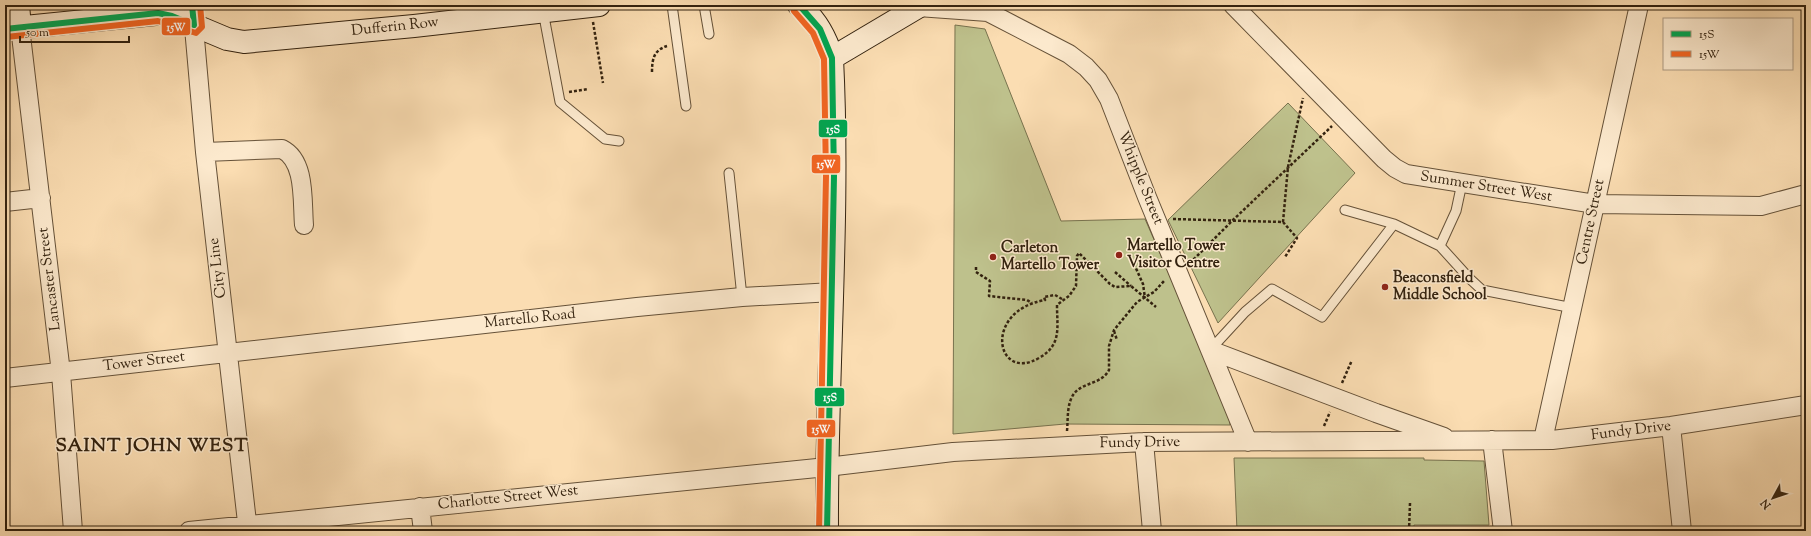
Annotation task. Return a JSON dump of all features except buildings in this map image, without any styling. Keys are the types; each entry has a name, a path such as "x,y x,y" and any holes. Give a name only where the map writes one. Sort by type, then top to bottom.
{"street":[{"path":"13,28 18,5"},
{"name":"Dufferin Row","path":"13,28 158,13 172,16 193,15 227,39 244,42 414,26 595,5"},
{"path":"799,5 809,13 820,28 827,42 832,58 834,110 833,292 827,467 827,531"},
{"name":"Summer Street West","path":"1233,5 1384,159 1400,171 1412,175 1595,204 1761,206 1806,194"},
{"name":"Centre Street","path":"1543,440 1639,5"},
{"path":"832,58 909,6 989,8"},
{"name":"Whipple Street","path":"989,8 1069,54 1086,67 1098,80 1109,99 1156,219 1248,442"},
{"name":"City Line","path":"193,15 205,152 247,528"},
{"name":"Lancaster Street","path":"13,28 41,198 61,373 73,531"},
{"path":"205,152 282,149 290,153 299,172 304,225"},
{"path":"5,202 41,198"},
{"name":"Martello Road","path":"228,352 742,297 833,292"},
{"name":"Fundy Drive","path":"1210,350 1376,413 1455,441"},
{"name":"Tower Street","path":"5,378 61,373 228,352"},
{"name":"Fundy Drive","path":"827,467 953,452 1144,442 1543,440 1671,426 1806,405"},
{"path":"1671,426 1682,531"},
{"path":"1492,440 1503,531"},
{"path":"1144,442 1152,531"},
{"name":"Charlotte Street West","path":"189,531 247,528 420,507 827,467"},
{"path":"420,507 422,531"}],"lane":[{"path":"672,5 686,106"},
{"path":"704,5 709,34"},
{"path":"543,11 560,102 605,139 619,141"},
{"path":"729,173 742,297"},
{"path":"1440,246 1456,211 1462,183"},
{"path":"1345,210 1394,224 1440,246 1482,290 1573,308"},
{"path":"1210,350 1245,312 1272,290 1322,316 1394,224"}],"path":[{"path":"595,5 603,83"},
{"path":"652,72 652,59 657,51 665,46 678,44"},
{"path":"1284,258 1297,238 1283,222 1288,167 1306,80"},
{"path":"559,94 588,89"},
{"path":"1066,446 1071,399 1082,387 1101,380 1107,374 1110,366 1109,346 1114,330 1137,302 1145,298 1163,284 1177,267 1233,220 1342,116"},
{"path":"1156,219 1283,222"},
{"path":"1062,299 1055,295 1044,297 1045,300 1032,303 1011,316 1004,328 1002,341 1007,356 1016,363 1026,363 1035,360 1050,350 1054,344 1058,331 1057,305 1062,299 1069,296 1076,286 1077,256 1079,253 1113,286 1131,286"},
{"path":"1134,264 1144,284 1145,298"},
{"path":"976,267 976,272 990,281 989,296 1027,300 1032,303"},
{"path":"1115,272 1156,307"},
{"path":"1114,330 1117,340"},
{"path":"1409,531 1410,503"}],"green space":[{"path":"955,25 985,29 1061,221 1145,219 1229,411 1230,425 1065,424 953,434"},
{"path":"1288,103 1355,173 1218,323 1168,220"},
{"path":"1234,458 1424,458 1424,460 1484,461 1489,525 1414,525 1414,531 1237,531"}],"transit line":[{"name":"15S","path":"5,29 158,13 172,16 194,25 192,5"},
{"name":"15W","path":"6,37 158,21 196,33 202,27 200,5"},
{"name":"15S","path":"799,5 820,29 832,58 834,176 827,531"},
{"name":"15W","path":"794,11 813,33 824,59 826,176 819,531"}],"place":[{"name":"Martello Tower Visitor Centre","path":"1119,255"},
{"name":"Carleton Martello Tower","path":"993,257"},
{"name":"Beaconsfield Middle School","path":"1385,287"}],"district":[{"name":"SAINT JOHN WEST","path":"152,446"}]}
